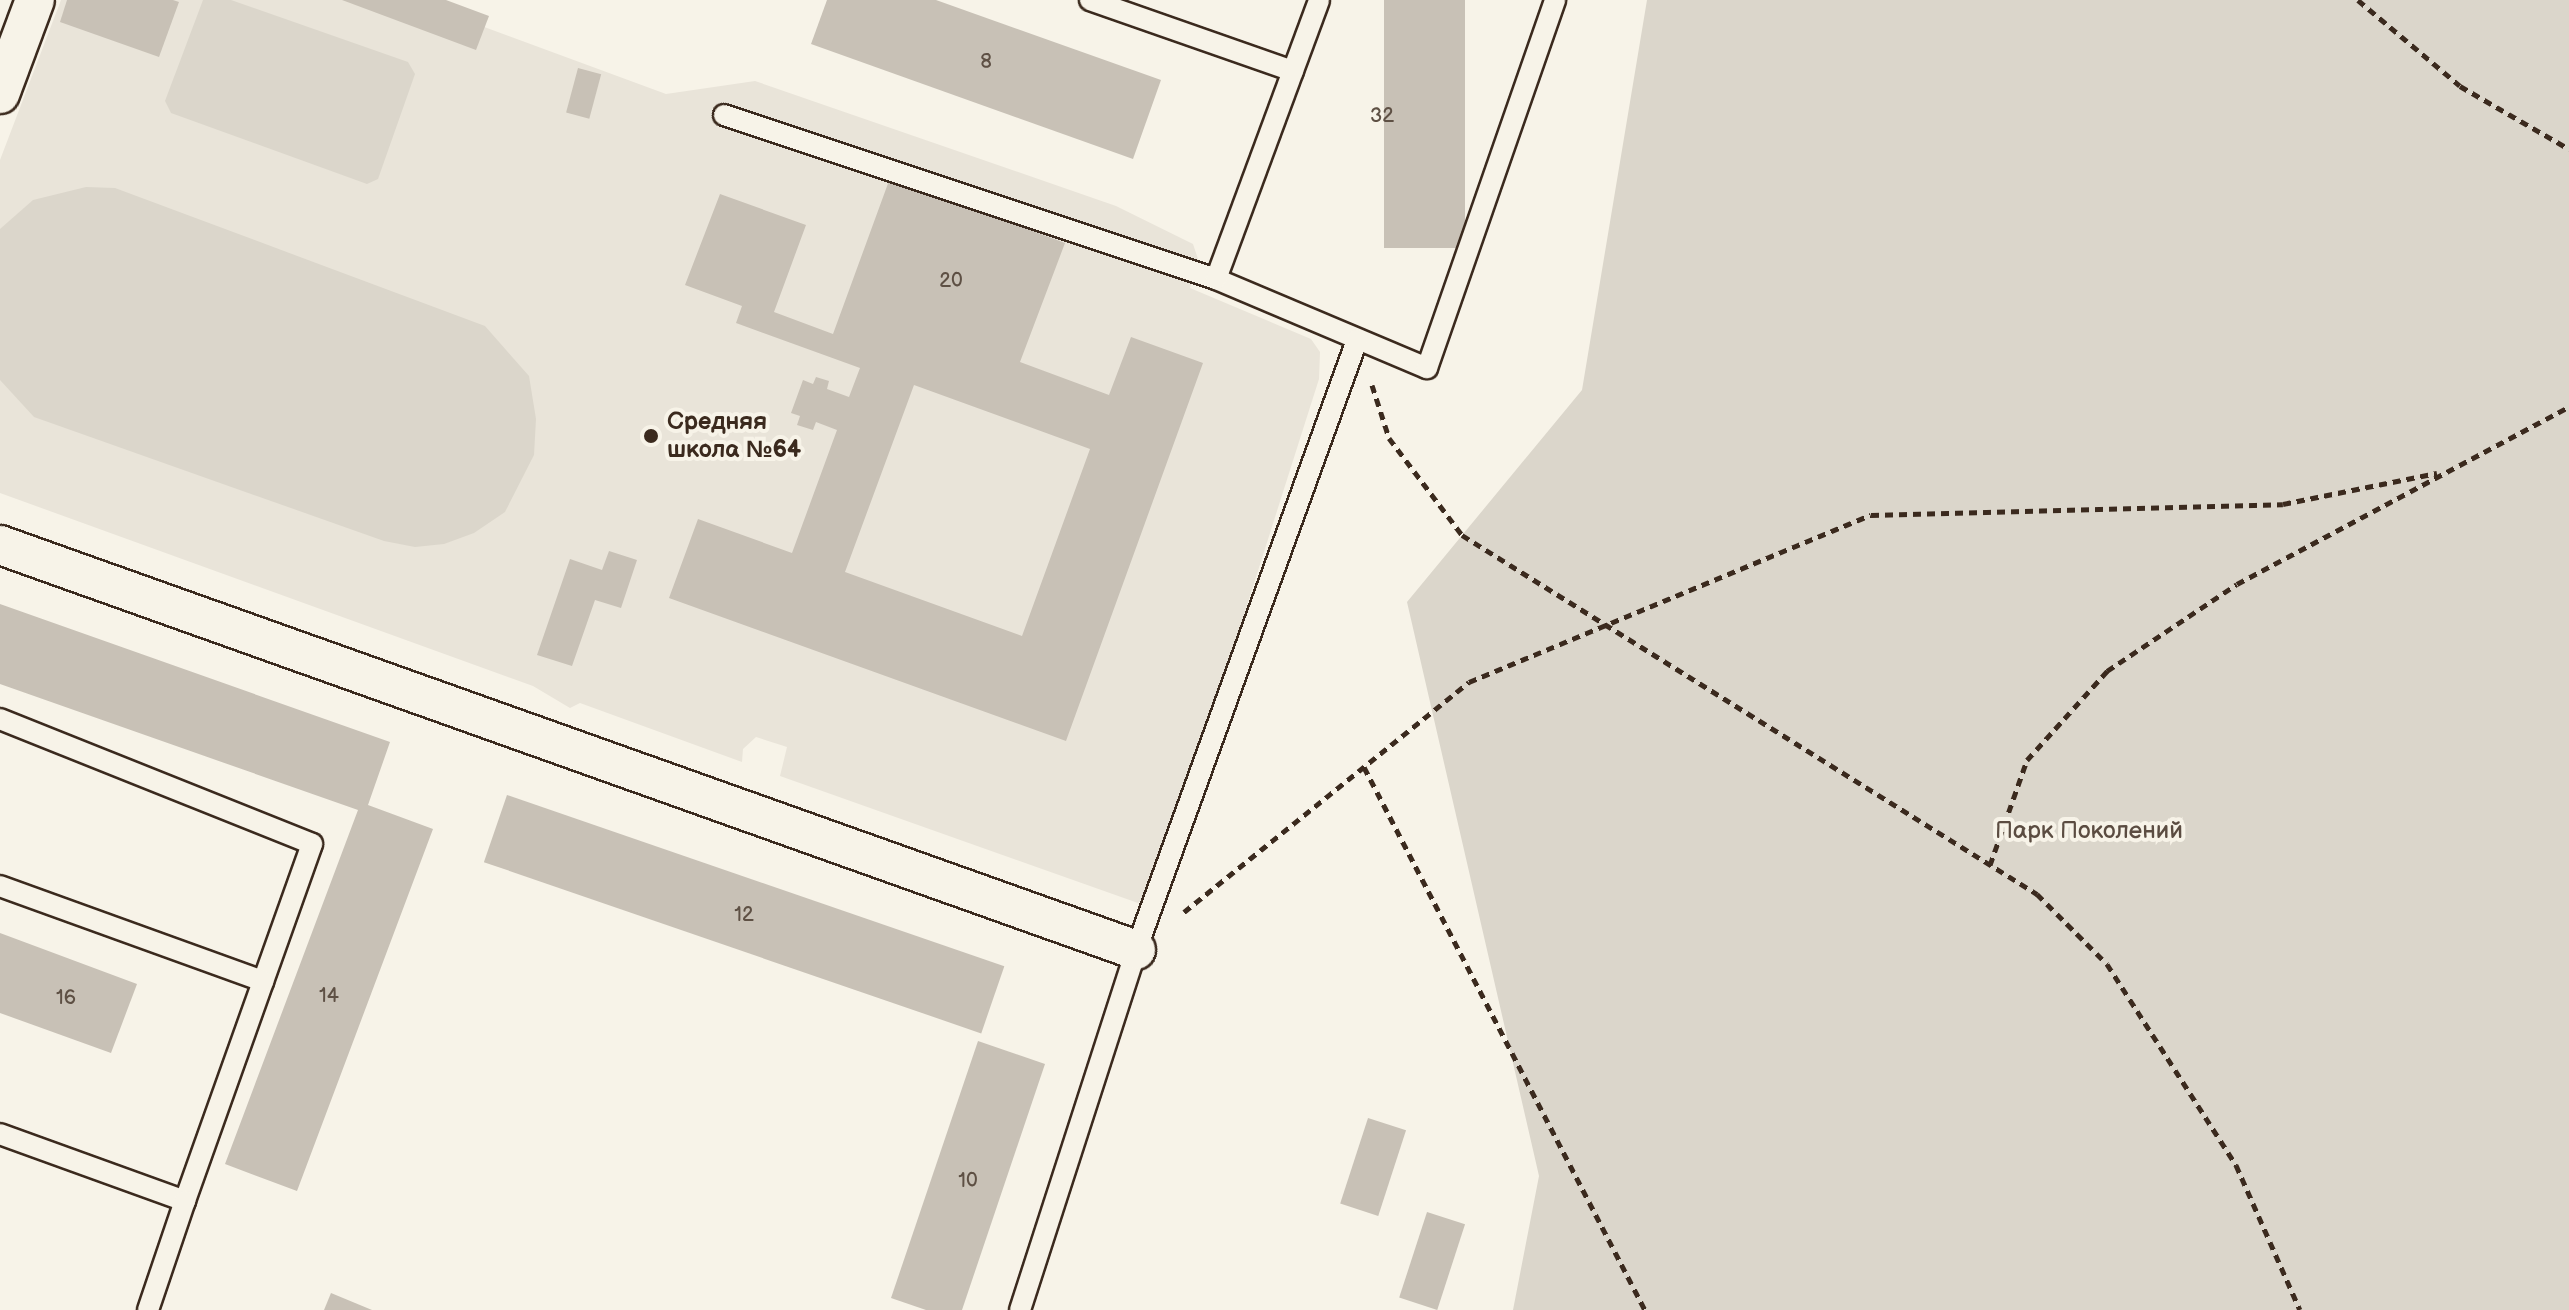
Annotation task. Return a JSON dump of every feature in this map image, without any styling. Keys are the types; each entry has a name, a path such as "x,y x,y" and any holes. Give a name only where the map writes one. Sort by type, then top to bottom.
{"street":[{"path":"0,94 35,0"},
{"path":"0,545 1136,950"}],"lane":[{"path":"1090,0 1293,71"},
{"path":"1216,279 1319,0"},
{"path":"724,115 1216,279 1427,368 1555,0"},
{"path":"1020,1310 1136,950 1357,340"},
{"path":"0,719 312,844 148,1310"},
{"path":"0,886 263,981"},
{"path":"0,1134 185,1201"}],"path":[{"path":"2358,0 2460,86 2569,149"},
{"path":"1357,340 1389,438 1462,535 2037,894 2107,964 2236,1165 2300,1310"},
{"path":"1990,865 2027,760 2107,671 2237,584 2437,473 2569,407"},
{"path":"1136,950 1469,682 1871,515 2283,504 2437,473"},
{"path":"1364,767 1645,1310"}],"shaded area":[{"name":"Средняя школа №64","path":"61,0 411,0 666,94 755,81 1116,206 1193,244 1198,259 1190,288 1311,339 1320,352 1319,379 1157,888 1138,903 780,776 787,747 756,737 743,749 742,762 580,703 570,708 533,686 0,493 0,160"}],"green space":[{"path":"203,0 231,0 408,62 415,74 378,179 367,184 171,113 165,101"},
{"name":"Парк Поколений","path":"1647,0 2569,0 2569,1310 1513,1310 1539,1176 1407,602 1582,390"},
{"path":"86,187 115,188 485,326 529,376 536,419 534,455 505,512 474,533 444,544 415,547 384,541 34,417 0,380 0,229 33,200"}],"building":[{"path":"67,0 179,2 159,57 60,22"},
{"path":"342,0 446,0 489,16 476,50"},
{"path":"827,0 936,0 1161,80 1133,159 811,44"},
{"path":"1384,0 1465,0 1465,248 1384,248"},
{"path":"578,68 601,74 589,119 566,112"},
{"path":"890,178 1065,243 1020,362 1109,395 1131,337 1203,363 1066,741 669,598 698,519 792,553 837,430 816,422 813,430 797,425 800,416 791,413 803,380 813,384 816,377 829,381 827,389 849,397 860,368 736,323 742,306 685,285 720,194 806,225 774,312 833,334","holes":["914,385 1090,449 1022,636 845,572"]},
{"path":"609,551 637,560 621,608 595,600 572,666 537,655 570,559 602,570"},
{"path":"0,604 390,742 368,805 433,829 297,1191 225,1164 358,810 0,684"},
{"path":"507,795 1004,966 981,1033 484,862"},
{"path":"0,933 137,984 111,1053 0,1013"},
{"path":"978,1041 1045,1064 962,1310 926,1310 891,1298"},
{"path":"1368,1118 1406,1130 1378,1216 1340,1204"},
{"path":"1427,1212 1465,1224 1437,1310 1399,1298"},
{"path":"331,1293 372,1310 324,1310"}],"place":[{"name":"Средняя школа №64","path":"651,436"}]}
